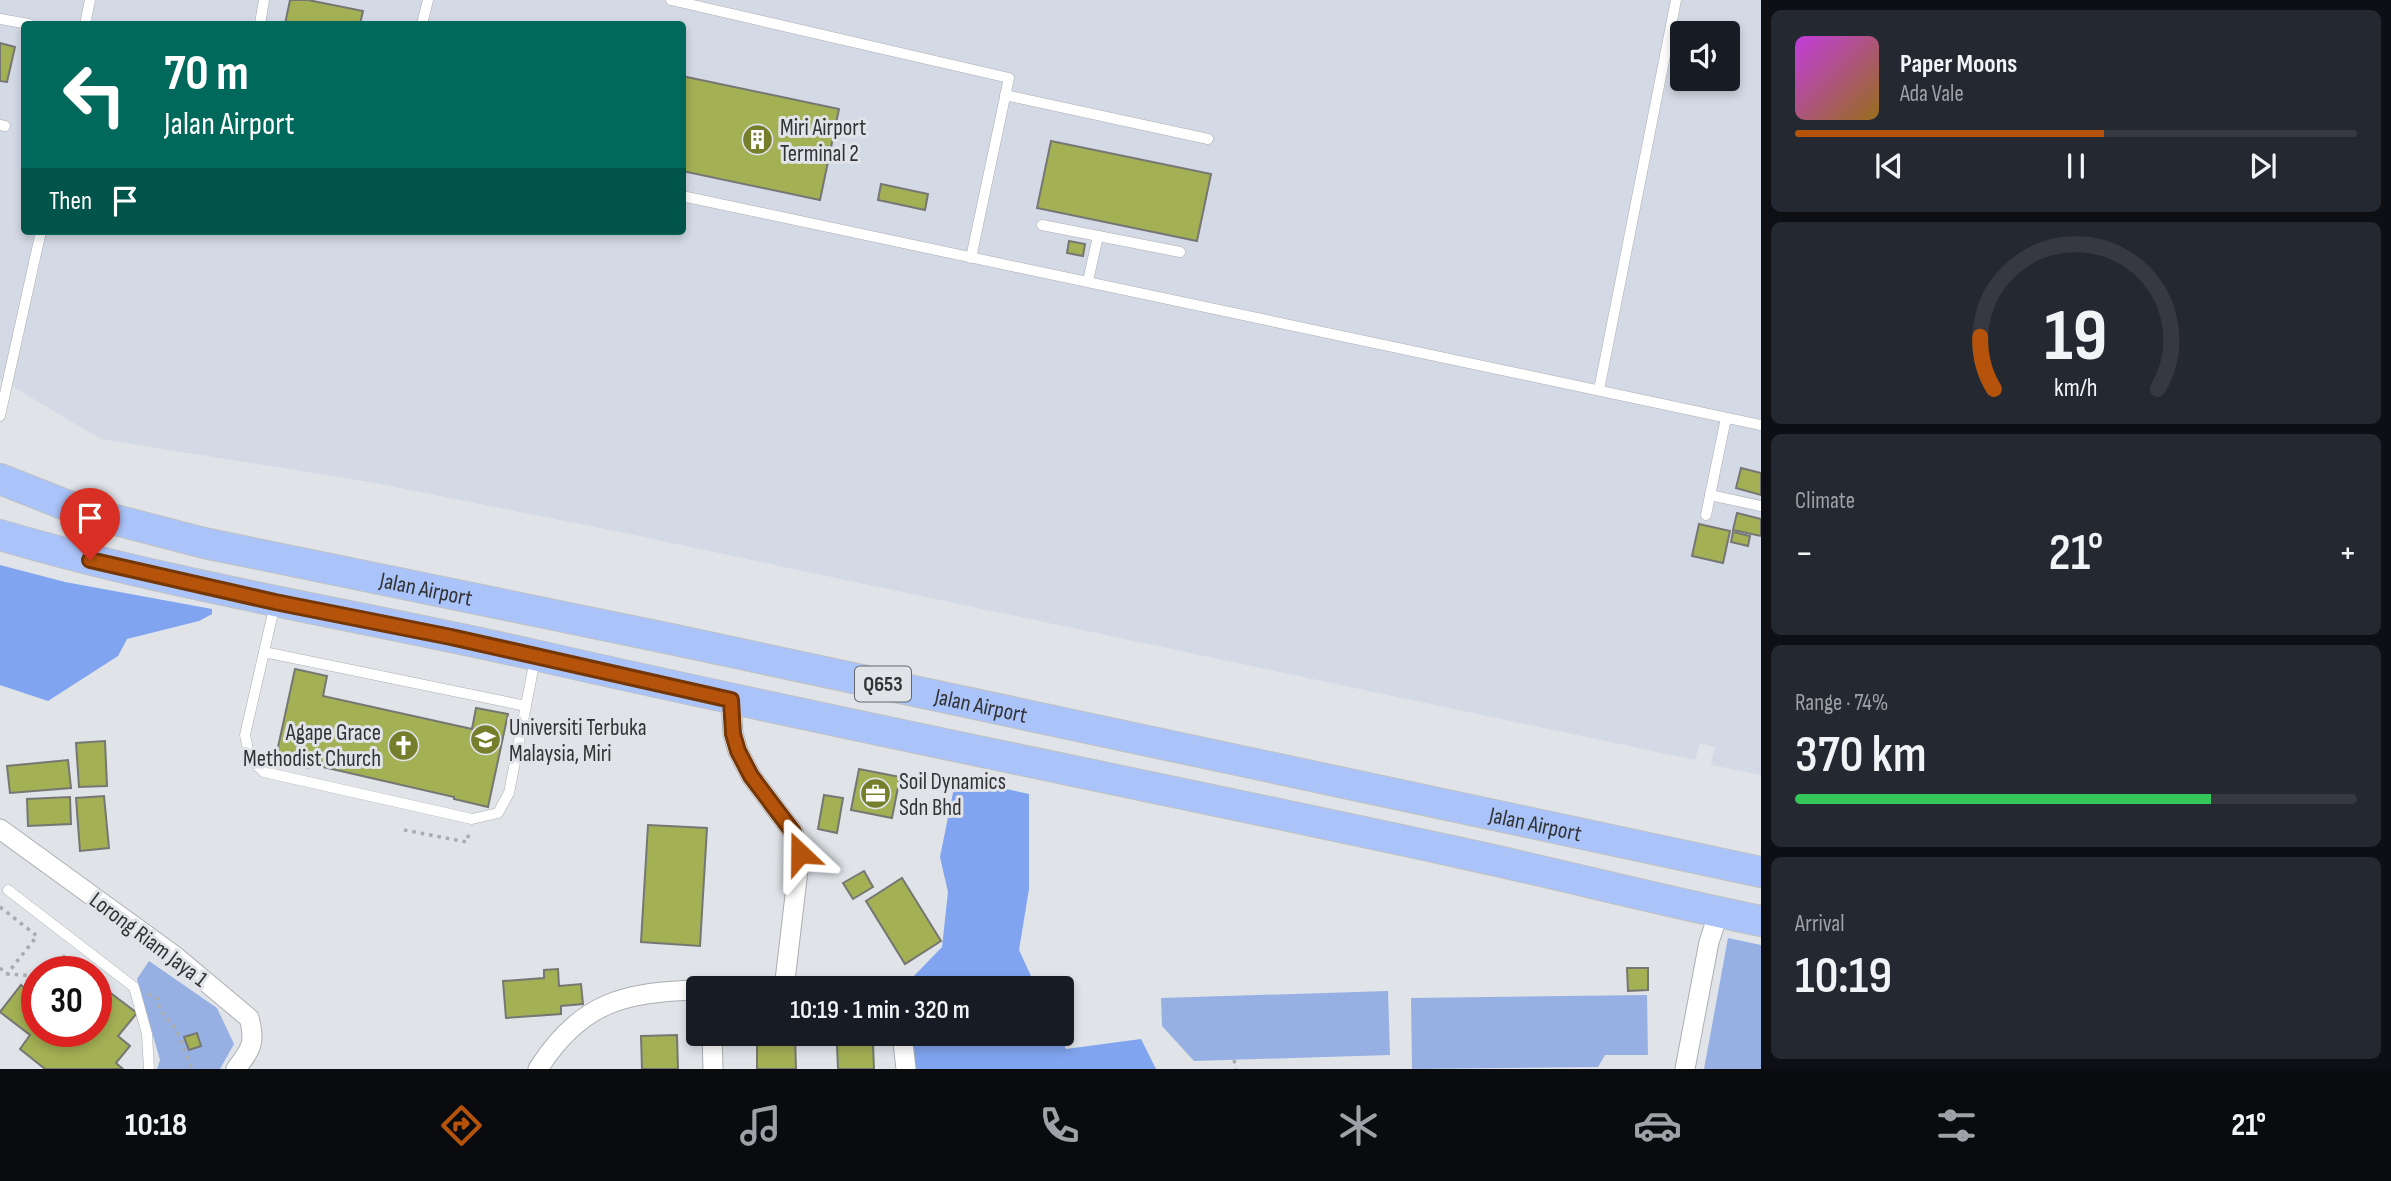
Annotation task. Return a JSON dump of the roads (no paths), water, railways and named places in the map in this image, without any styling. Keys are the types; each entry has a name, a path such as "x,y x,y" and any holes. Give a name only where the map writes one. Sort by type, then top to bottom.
{"main road":[{"name":"Jalan Airport","path":"3,476 80,511 204,543 666,638 1761,872"},
{"name":"Jalan Airport","path":"0,535 64,554 275,602 1676,901"},
{"path":"666,638 712,656 727,671 731,700"},
{"path":"1686,856 1715,878 1720,894 1719,912"},
{"name":"Q653","path":"1676,901 1761,921"}],"street":[{"path":"731,700 733,734 738,751 751,776 793,832 800,853 786,976"},
{"name":"Lorong Riam Jaya 1","path":"0,829 175,956 249,1018 253,1033 252,1048 236,1069"},
{"path":"1676,901 1700,924 1709,942"},
{"path":"1685,1069 1709,942 1719,912"},
{"path":"538,1069 575,1023 592,1011 612,1002 666,990 686,990"},
{"path":"712,1046 713,1069"},
{"path":"903,1046 906,1069"}],"lane":[{"path":"86,21 90,0"},
{"path":"260,21 264,0"},
{"path":"423,21 428,0"},
{"path":"671,0 1009,78 971,258"},
{"path":"1599,390 1676,0"},
{"path":"0,19 21,23"},
{"path":"1005,95 1209,139"},
{"path":"686,198 1761,425"},
{"path":"1042,225 1180,252"},
{"path":"0,415 40,235"},
{"path":"1088,281 1098,236"},
{"path":"1706,515 1726,418"},
{"path":"1710,495 1761,506"},
{"path":"275,602 245,735 250,759 264,772 472,819 498,813 509,793 536,656"},
{"path":"264,652 526,706"},
{"path":"8,891 134,987 147,1034 149,1069"}],"place":[{"name":"Miri Airport Terminal 2","path":"757,140"},
{"name":"Universiti Terbuka Malaysia, Miri","path":"486,740"},
{"name":"Agape Grace Methodist Church","path":"404,745"},
{"name":"Soil Dynamics Sdn Bhd","path":"876,794"}]}
